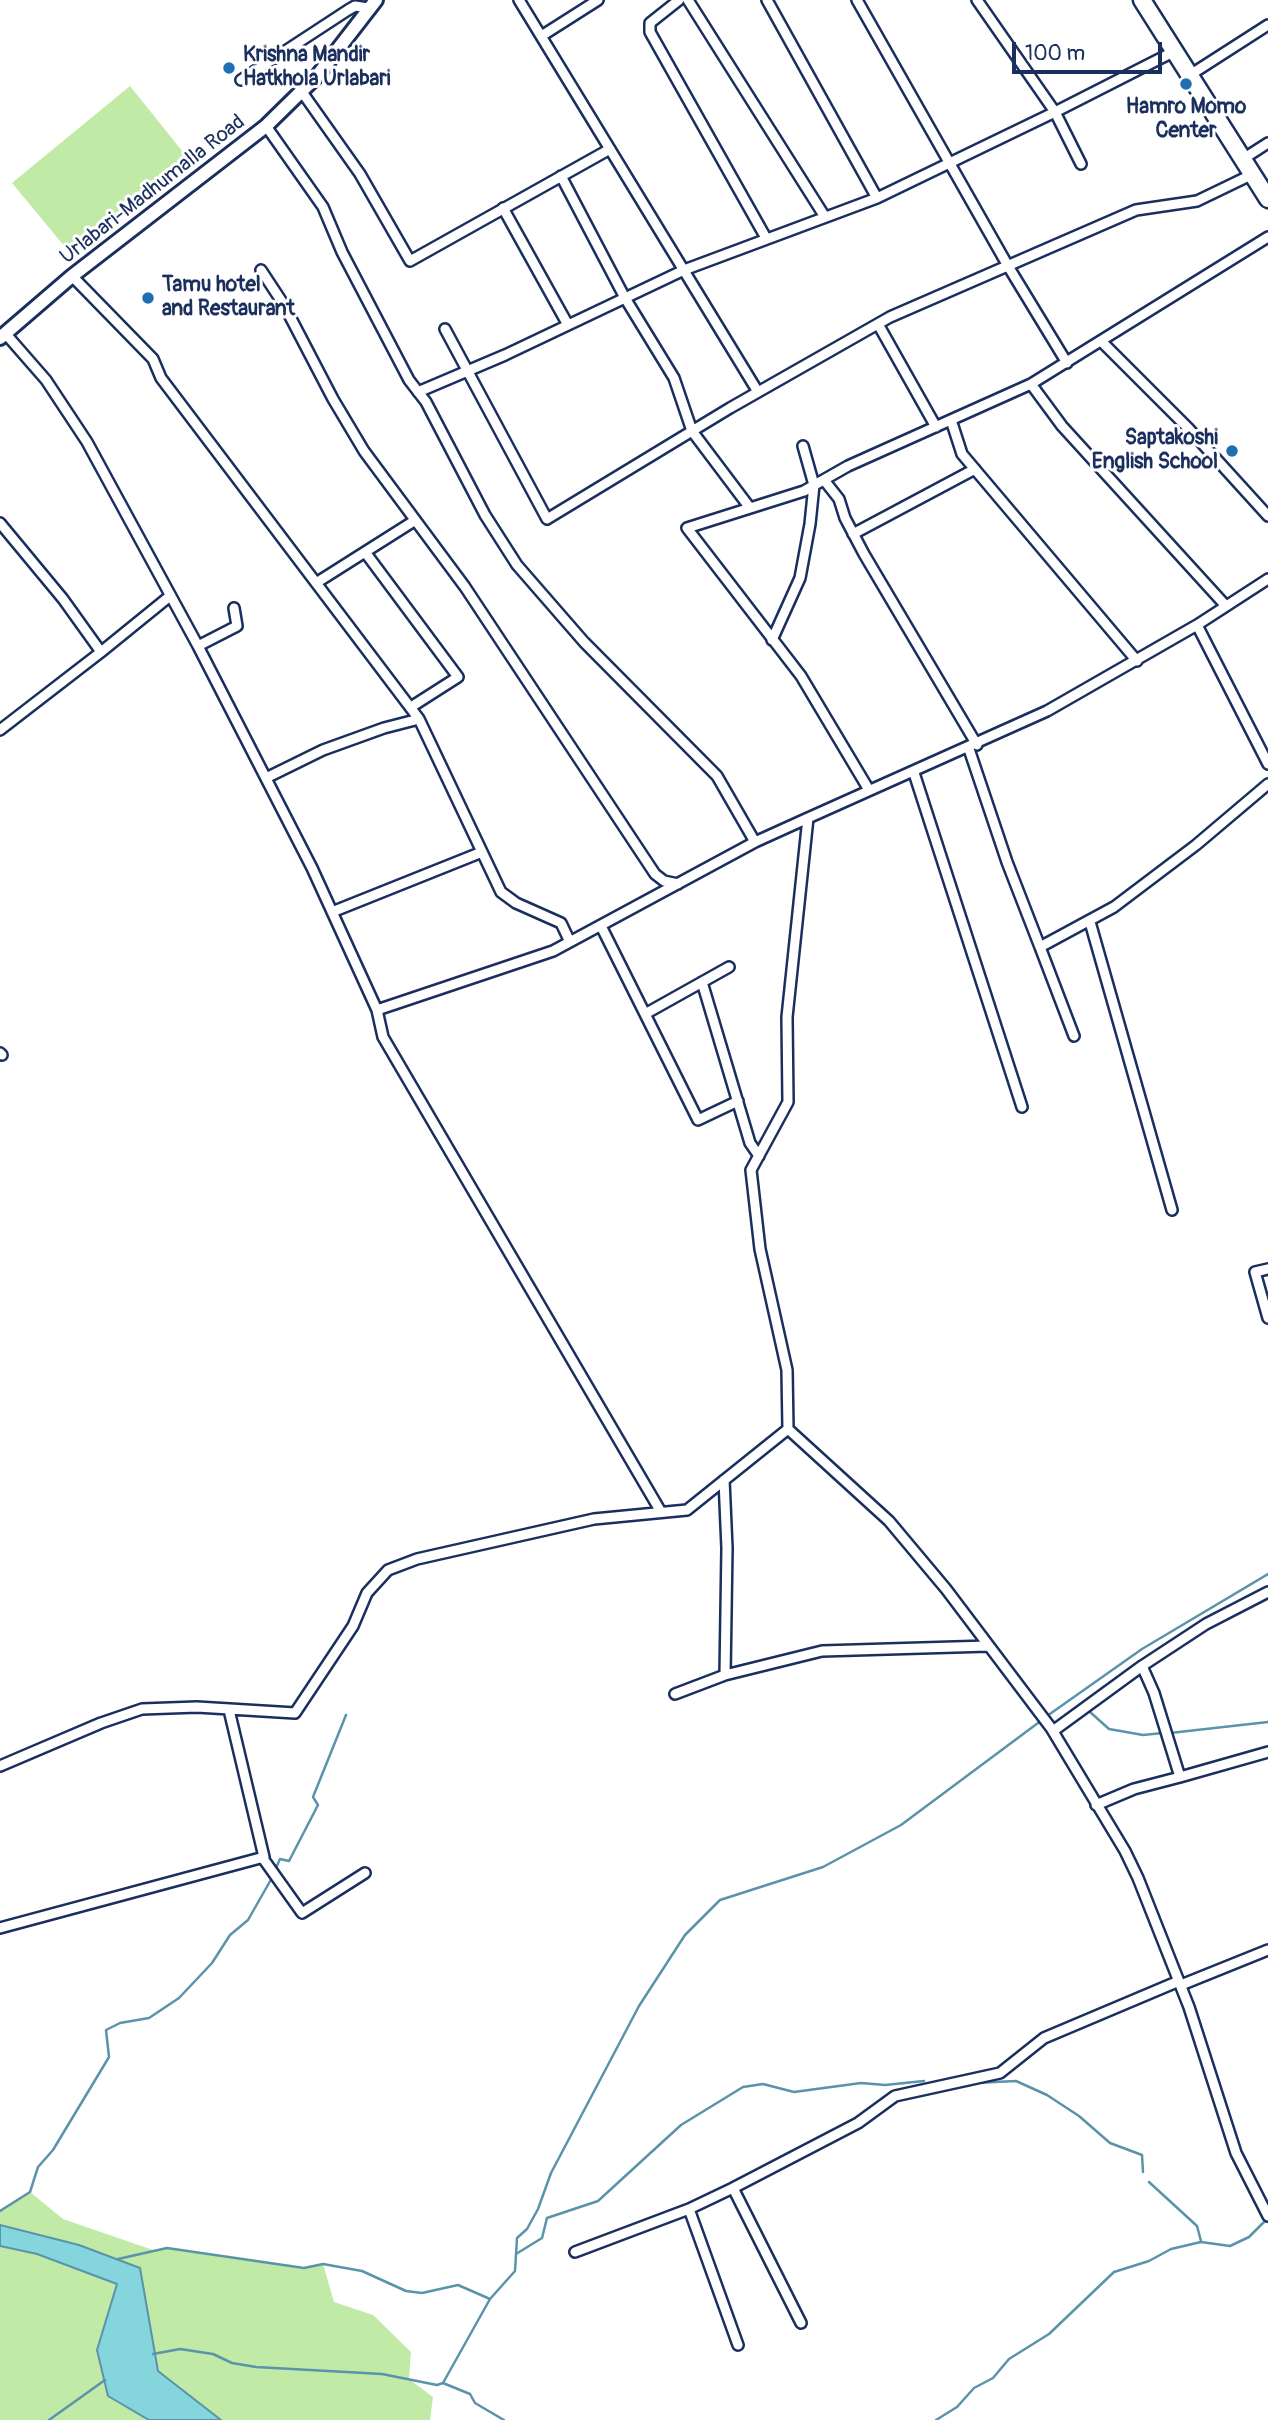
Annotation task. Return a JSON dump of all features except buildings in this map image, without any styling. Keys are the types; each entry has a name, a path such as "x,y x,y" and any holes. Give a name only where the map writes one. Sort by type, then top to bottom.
{"highway":[{"path":"1142,0 1268,199"}],"main road":[{"name":"Urlabari-Madhumalla Road","path":"3,336 72,276 266,126 302,92 372,4"}],"street":[{"path":"519,0 543,35 758,392"},
{"path":"543,35 598,0"},
{"path":"679,0 650,23 650,32 766,238"},
{"path":"688,0 825,217"},
{"path":"768,0 877,198"},
{"path":"858,0 948,162 1067,363"},
{"path":"977,0 1055,112 1081,164"},
{"path":"241,80 348,10 355,6 372,4"},
{"path":"1190,75 1268,25"},
{"path":"418,392 684,270 877,198 948,162 1006,139 1175,51"},
{"path":"302,92 360,174 410,261 610,149"},
{"path":"266,126 323,207 342,252 485,515 517,565 584,642 717,776 755,842"},
{"path":"1243,159 1268,143"},
{"path":"445,329 547,519 758,392 878,324 1136,210 1197,201 1253,174"},
{"path":"561,176 625,299 674,379 692,431 750,508"},
{"path":"503,208 568,325"},
{"path":"869,790 801,676 687,528 814,485 1031,384 1268,237"},
{"path":"261,270 284,305 332,399 414,520 465,587 655,874 664,881 678,884"},
{"path":"72,276 153,359 161,378 411,707 501,891 516,903 561,923 570,942"},
{"path":"878,324 936,427"},
{"path":"3,336 46,380 87,442 266,778 377,1010 383,1037 660,1512"},
{"path":"1101,341 1189,429 1268,516"},
{"path":"1031,384 1062,426 1226,606"},
{"path":"951,420 962,454 1136,661"},
{"path":"772,640 800,578 814,485 803,446"},
{"path":"853,534 975,469"},
{"path":"824,480 839,499 853,534 973,747 1007,862 1074,1036"},
{"path":"316,583 414,520"},
{"path":"0,523 64,599 101,652"},
{"path":"365,552 458,677 411,707"},
{"path":"377,1010 553,951 755,842 869,790 973,747 1046,711 1197,625 1268,579"},
{"path":"0,730 170,596"},
{"path":"198,646 237,626 234,608"},
{"path":"1197,625 1268,764"},
{"path":"266,778 323,750 384,728 419,719"},
{"path":"914,773 1022,1107"},
{"path":"1040,947 1090,922 1196,845 1268,784"},
{"path":"808,818 787,1017 788,1102 751,1170 760,1248 787,1370 788,1429 889,1521 946,1589 1053,1731 1134,1869 1180,1983 1236,2153 1268,2216"},
{"path":"332,912 482,852"},
{"path":"1090,922 1172,1210"},
{"path":"601,926 698,1120 738,1101"},
{"path":"645,1014 729,967"},
{"path":"702,982 750,1143 759,1156"},
{"path":"1268,1269 1255,1272 1268,1318"},
{"path":"0,1766 142,1709 165,1706 295,1713 354,1626 367,1593 388,1570 417,1559 594,1518 687,1510 788,1429"},
{"path":"724,1480 727,1548 725,1675"},
{"path":"1053,1731 1142,1666 1206,1624 1268,1592"},
{"path":"675,1693 725,1675 822,1651 988,1646"},
{"path":"1142,1666 1154,1693 1180,1777"},
{"path":"229,1710 262,1857 302,1913 365,1874"},
{"path":"1096,1805 1133,1789 1268,1752"},
{"path":"0,1928 262,1857"},
{"path":"575,2252 689,2209 733,2189 858,2123 895,2096 1000,2073 1044,2038 1268,1950"},
{"path":"733,2189 801,2323"},
{"path":"689,2209 738,2345"}],"green space":[{"path":"130,86 187,157 70,253 12,183"},
{"path":"30,2192 63,2219 153,2250 167,2248 304,2268 323,2264 334,2302 373,2315 411,2352 409,2379 433,2397 430,2420 221,2420 158,2371 140,2268 79,2245 0,2225 0,2211"},
{"path":"0,2246 37,2254 117,2284 97,2350 108,2396 149,2420 0,2420"}],"water":[{"path":"0,2225 79,2245 140,2268 158,2371 221,2420 149,2420 108,2396 97,2350 117,2284 37,2254 0,2246"}],"waterway":[{"path":"1047,1716 1142,1649 1268,1574"},
{"path":"1090,1712 1109,1729 1143,1735 1163,1733"},
{"path":"275,1870 280,1859 289,1861 318,1805 313,1797 346,1715"},
{"path":"153,2354 180,2349 213,2354 232,2363 256,2367 382,2374 437,2385 443,2383 490,2299 515,2271 517,2238 527,2229 538,2209 551,2173 639,2006 685,1935 720,1900 823,1867 901,1825 1042,1720"},
{"path":"1170,1733 1268,1722"},
{"path":"0,2211 30,2192 38,2167 53,2150 109,2057 106,2030 120,2023 149,2018 179,1998 212,1963 230,1935 248,1920 273,1876"},
{"path":"516,2254 542,2238 547,2218 598,2201 681,2125 743,2087 763,2084 794,2092 861,2083 885,2085 924,2081"},
{"path":"975,2083 1016,2081 1047,2095 1079,2116 1110,2143 1142,2155 1143,2172"},
{"path":"1149,2182 1197,2226 1201,2241"},
{"path":"936,2420 957,2407 974,2388 993,2378 1009,2359 1049,2334 1114,2272 1149,2261 1171,2249 1201,2242 1230,2246 1249,2237 1267,2219"},
{"path":"118,2259 167,2248 304,2268 323,2264 362,2271 406,2291 422,2293 458,2285 490,2299"},
{"path":"49,2420 105,2380"},
{"path":"443,2383 470,2394 475,2403 504,2420"}],"place":[{"name":"Krishna Mandir Hatkhola Urlabari","path":"229,68"},
{"name":"Hamro Momo Center","path":"1186,84"},
{"name":"Tamu hotel and Restaurant","path":"148,298"},
{"name":"Saptakoshi English School","path":"1232,451"}]}
